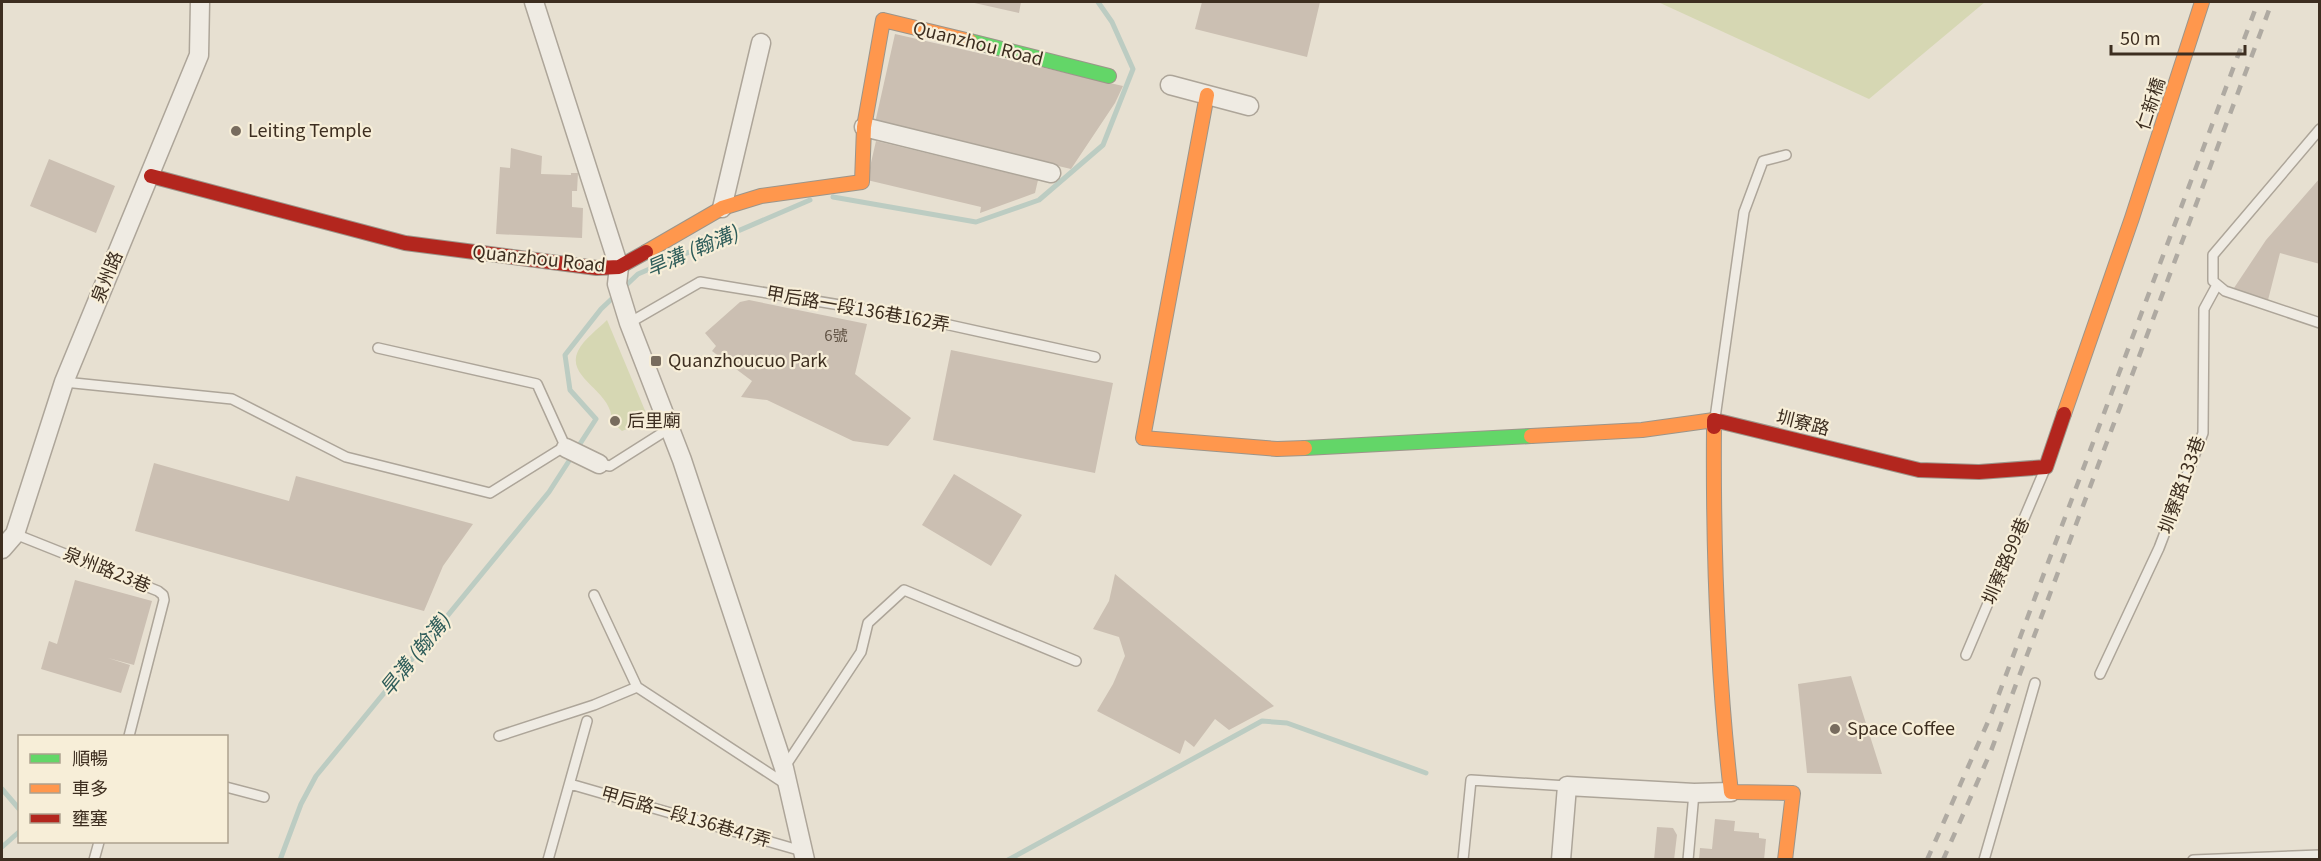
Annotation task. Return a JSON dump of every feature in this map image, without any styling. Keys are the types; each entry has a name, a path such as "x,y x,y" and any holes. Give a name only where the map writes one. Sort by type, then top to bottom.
{"street":[{"name":"泉州路","path":"2,549 15,534 64,382 151,176 199,55 200,2"},
{"path":"534,2 620,284 629,323 670,428 785,776 803,855"},
{"name":"仁新橋","path":"2046,467 2156,148 2202,2"},
{"name":"Quanzhou Road","path":"151,176 405,243 597,268 620,284 722,208 761,196 862,182 864,127 883,20 1109,76"},
{"path":"722,208 761,43"},
{"path":"1170,85 1249,106"},
{"path":"1208,95 1143,438 1277,449 1642,430 1714,420 1713,526 1722,717 1731,792"},
{"path":"864,127 1051,173"},
{"name":"圳寮路","path":"1714,420 1919,470 1979,472 2046,467"},
{"path":"566,448 599,464"},
{"path":"1561,860 1567,786 1694,793 1793,793 1785,860"}],"lane":[{"path":"2319,129 2213,255 2212,281 2225,291 2319,322"},
{"path":"1714,420 1744,212 1763,161 1786,155"},
{"name":"甲后路一段136巷162弄","path":"629,323 700,282 913,317 1095,357"},
{"name":"圳寮路133巷","path":"2100,674 2159,548 2203,433 2204,309 2217,285"},
{"path":"64,382 232,399 346,457 490,494 559,450 566,448 537,384 378,348"},
{"path":"599,464 610,466 670,428"},
{"name":"圳寮路99巷","path":"1966,656 2046,467"},
{"name":"泉州路23巷","path":"15,534 163,595 164,600 129,735"},
{"path":"594,595 637,687 785,776 861,652 868,623 904,590 1076,661"},
{"path":"1984,860 2035,683"},
{"path":"500,736 594,705 637,687"},
{"path":"548,860 587,721"},
{"path":"1463,860 1471,780 1567,786"},
{"name":"甲后路一段136巷47弄","path":"570,784 803,855"},
{"path":"228,788 264,797"},
{"path":"1688,860 1694,793"},
{"path":"94,860 99,843"},
{"path":"2193,860 2319,855"}],"green space":[{"path":"1658,2 1985,2 1869,99"},
{"path":"607,320 649,420 622,431 612,422 605,401 583,377 576,361 578,351 584,342"}],"building":[{"path":"970,2 1021,2 1019,13"},
{"path":"1202,2 1320,2 1307,57 1195,29"},
{"path":"895,34 1123,86 1115,103 1071,169 875,123"},
{"path":"876,141 1038,180 1035,193 980,213 981,207 867,180"},
{"path":"511,148 542,156 541,174 571,175 571,173 578,173 577,191 572,191 572,207 583,208 582,238 496,234 500,167 510,168"},
{"path":"49,159 115,186 96,233 30,206"},
{"path":"2320,178 2320,264 2280,253 2267,304 2232,291 2266,240"},
{"path":"749,300 867,324 855,374 911,418 888,446 853,441 767,400 741,397 752,381 712,351 716,346 705,333 740,302"},
{"path":"951,350 1113,383 1095,473 933,440"},
{"path":"154,463 289,501 296,476 473,524 443,566 424,611 135,531"},
{"path":"954,474 1022,515 991,566 922,525"},
{"path":"1115,574 1274,706 1229,730 1215,719 1194,747 1185,740 1180,754 1097,711 1113,684 1125,656 1119,637 1093,629 1109,601"},
{"path":"75,580 152,601 134,665 108,658 130,665 121,693 41,669 49,641 57,644"},
{"name":"Space Coffee","path":"1851,676 1882,774 1807,773 1798,684"},
{"path":"1715,819 1735,821 1734,831 1759,833 1759,838 1766,839 1764,860 1699,860 1700,848 1712,849"},
{"path":"1657,827 1673,828 1677,835 1674,860 1654,860"}],"waterway":[{"name":"旱溝 (翰溝)","path":"833,197 976,222 1039,200 1103,145 1133,69 1112,22 1098,2"},
{"name":"旱溝 (翰溝)","path":"280,860 301,804 316,776 549,492 596,419 570,390 565,355 601,309 638,274 810,200"},
{"path":"1008,860 1262,721 1287,723 1426,773"},
{"name":"旱溝 (翰溝)","path":"2,789 18,808"},
{"name":"旱溝 (翰溝)","path":"2,847 18,833"}],"railway":[{"path":"1927,860 1991,715 2258,2"},
{"path":"1943,860 1991,751 2272,2"}],"traffic: fast":[{"path":"970,41 1109,76"},
{"path":"1305,448 1531,436"}],"traffic: slow":[{"path":"2064,414 2132,218 2202,2"},
{"path":"646,252 722,208 761,196 862,182 864,127 883,20 970,41"},
{"path":"1207,95 1143,438 1277,449 1305,448"},
{"path":"1531,436 1642,430 1714,420"},
{"path":"1714,427 1717,610 1722,701 1731,792 1793,793 1785,860"}],"traffic: jam":[{"path":"151,176 405,243 597,268 619,267 646,252"},
{"path":"1714,427 1714,420 1919,470 1979,472 2046,467 2064,414"}],"place":[{"name":"Leiting Temple","path":"236,131"},
{"name":"Quanzhoucuo Park","path":"656,361"},
{"name":"后里廟","path":"615,421"},
{"name":"Space Coffee","path":"1835,729"}]}
